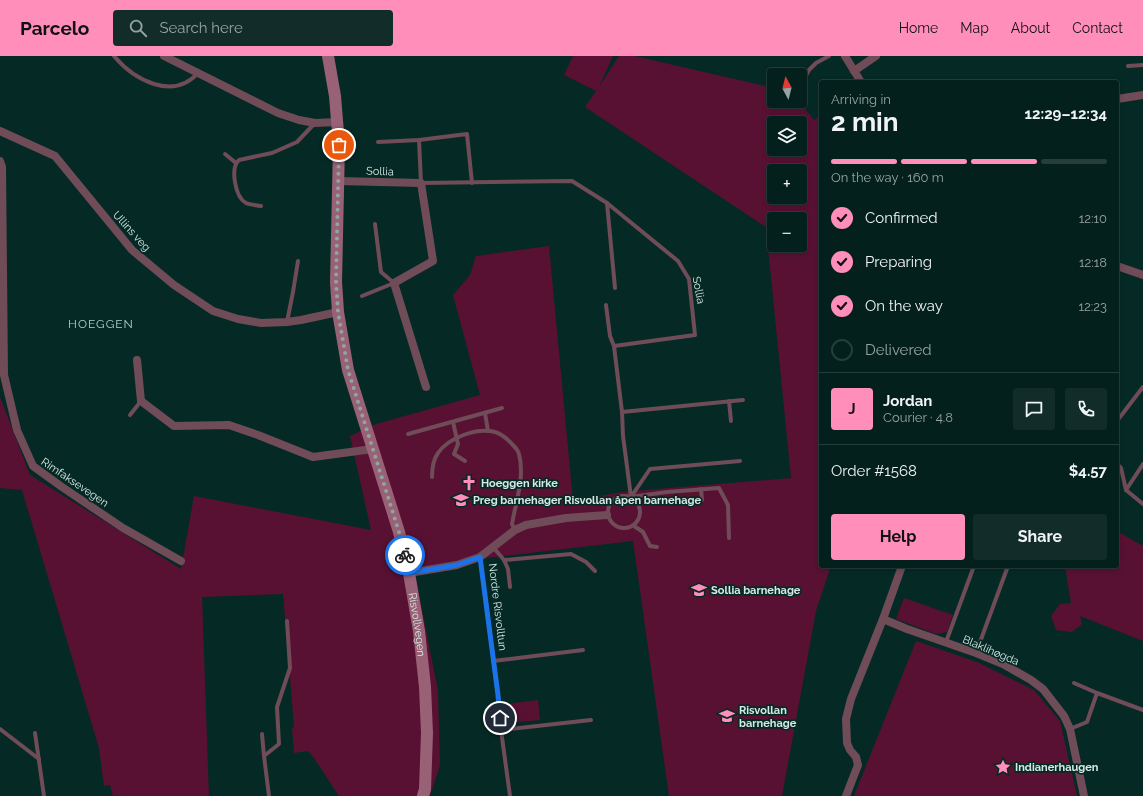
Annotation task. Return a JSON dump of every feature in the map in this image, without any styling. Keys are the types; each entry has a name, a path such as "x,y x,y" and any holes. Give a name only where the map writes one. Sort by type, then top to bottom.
{"street":[{"path":"164,56 278,113 299,120 315,123 338,122"},
{"name":"Risvollvegen","path":"328,56 338,122 339,181 336,282 338,312 348,370 399,532 409,573 419,631 425,686 427,732 425,789 423,796"},
{"path":"845,56 860,80"},
{"path":"854,71 876,56"},
{"path":"1119,99 1143,95"},
{"name":"Ullins veg","path":"0,131 55,156 132,250 174,285 213,311 238,319 262,323 301,320 338,312"},
{"name":"Rimfaksevegen","path":"0,161 2,167 2,310 4,375 17,430 33,466 123,528 181,561"},
{"name":"Sollia","path":"339,181 421,183"},
{"path":"421,183 433,261 394,283 426,387"},
{"path":"1119,267 1143,275"},
{"path":"137,360 141,401 174,426 229,425 313,457 373,449"},
{"name":"Nordre Risvolltun","path":"409,573 457,565 480,557 515,530 526,525 566,518 607,515"},
{"path":"846,796 858,765 856,757 850,750 847,743 846,719 850,699 883,619 901,568"},
{"name":"Blaklihøgda","path":"883,619 1003,664 1032,680 1043,689 1064,716 1070,729 1084,796"}],"lane":[{"path":"114,56 128,70 147,82 157,85 181,85 192,79 198,72"},
{"path":"807,75 816,62 829,56"},
{"path":"1128,66 1143,65"},
{"path":"261,206 246,203 240,196 236,188 234,177 236,163 239,160 272,153 297,142 315,123"},
{"path":"378,142 419,140 467,134 472,183"},
{"path":"419,140 421,183"},
{"path":"225,154 236,163"},
{"name":"Sollia","path":"421,183 572,181 607,203 678,261 688,279 695,334 614,346"},
{"path":"607,203 615,288"},
{"path":"362,296 394,283 381,272 375,224"},
{"path":"287,322 298,261"},
{"path":"606,305 610,336 614,346 631,497 639,505 640,516 634,526 623,529 612,525 607,515 609,503 619,496 631,497 667,492 719,488 728,505 729,538"},
{"path":"1119,418 1143,387"},
{"path":"622,412 743,400"},
{"path":"130,415 141,401"},
{"path":"729,401 731,421"},
{"path":"408,434 502,408"},
{"path":"485,413 488,431"},
{"path":"453,422 458,444 454,454 465,461"},
{"path":"432,477 432,465 437,454 444,445 457,437 471,432 488,431 496,432 505,436 519,452 522,470 512,524 515,530"},
{"path":"631,497 650,469 740,461"},
{"path":"1126,490 1143,464"},
{"path":"1119,466 1121,468 1126,490 1143,504"},
{"path":"701,489 702,500"},
{"path":"634,526 644,532 650,546 657,547"},
{"path":"492,547 504,560 508,569 510,586"},
{"path":"504,560 571,554 586,562 595,571"},
{"name":"Nordre Risvolltun","path":"480,557 510,796"},
{"path":"945,643 973,568"},
{"path":"976,653 1007,568"},
{"path":"264,756 279,744 277,707 290,668 287,620"},
{"name":"Nordre Risvolltun","path":"493,661 583,650"},
{"path":"1074,683 1142,710 1143,704"},
{"path":"1070,729 1087,722 1097,693"},
{"path":"501,730 591,720"},
{"path":"0,729 39,759"},
{"path":"35,733 44,796"},
{"path":"262,734 269,796"}],"shaded area":[{"path":"573,56 613,56 599,87 619,56 634,56 767,86 767,108 805,108 814,120 819,116 819,568 830,568 816,611 782,796 669,796 633,541 478,559 415,574 438,691 440,765 430,796 339,796 308,751 294,753 292,728 294,727 283,594 202,597 209,796 113,796 110,785 104,786 99,748 22,490 0,488 0,397 30,475 181,569 194,496 371,530 350,436 376,424 480,395 453,295 470,275 476,256 549,246 573,501 621,492 791,478 768,252 807,252 807,212 767,212 767,237 766,227 585,107 596,91 564,75"},
{"path":"1119,532 1143,546 1143,641 1080,616 1082,624 1072,632 1056,630 1051,616 1060,604 1071,603 1065,568 1119,568"},
{"path":"904,598 953,615 947,632 936,634 896,619"},
{"path":"916,641 977,662 1034,690 1060,721 1077,796 854,796"},
{"path":"538,700 540,720 509,723 507,704"}],"way so far":[{"path":"339,145 336,282 338,312 348,370 405,555"}],"place":[{"name":"Hoeggen kirke","path":"469,483"},
{"name":"Preg barnehager Risvollan åpen barnehage","path":"461,500"},
{"name":"Sollia barnehage","path":"699,590"},
{"name":"Risvollan barnehage","path":"727,716"},
{"name":"Indianerhaugen","path":"1003,767"}],"district":[{"name":"HOEGGEN","path":"101,324"}],"route":[{"path":"405,555 409,573 457,565 480,557 500,718"}]}
